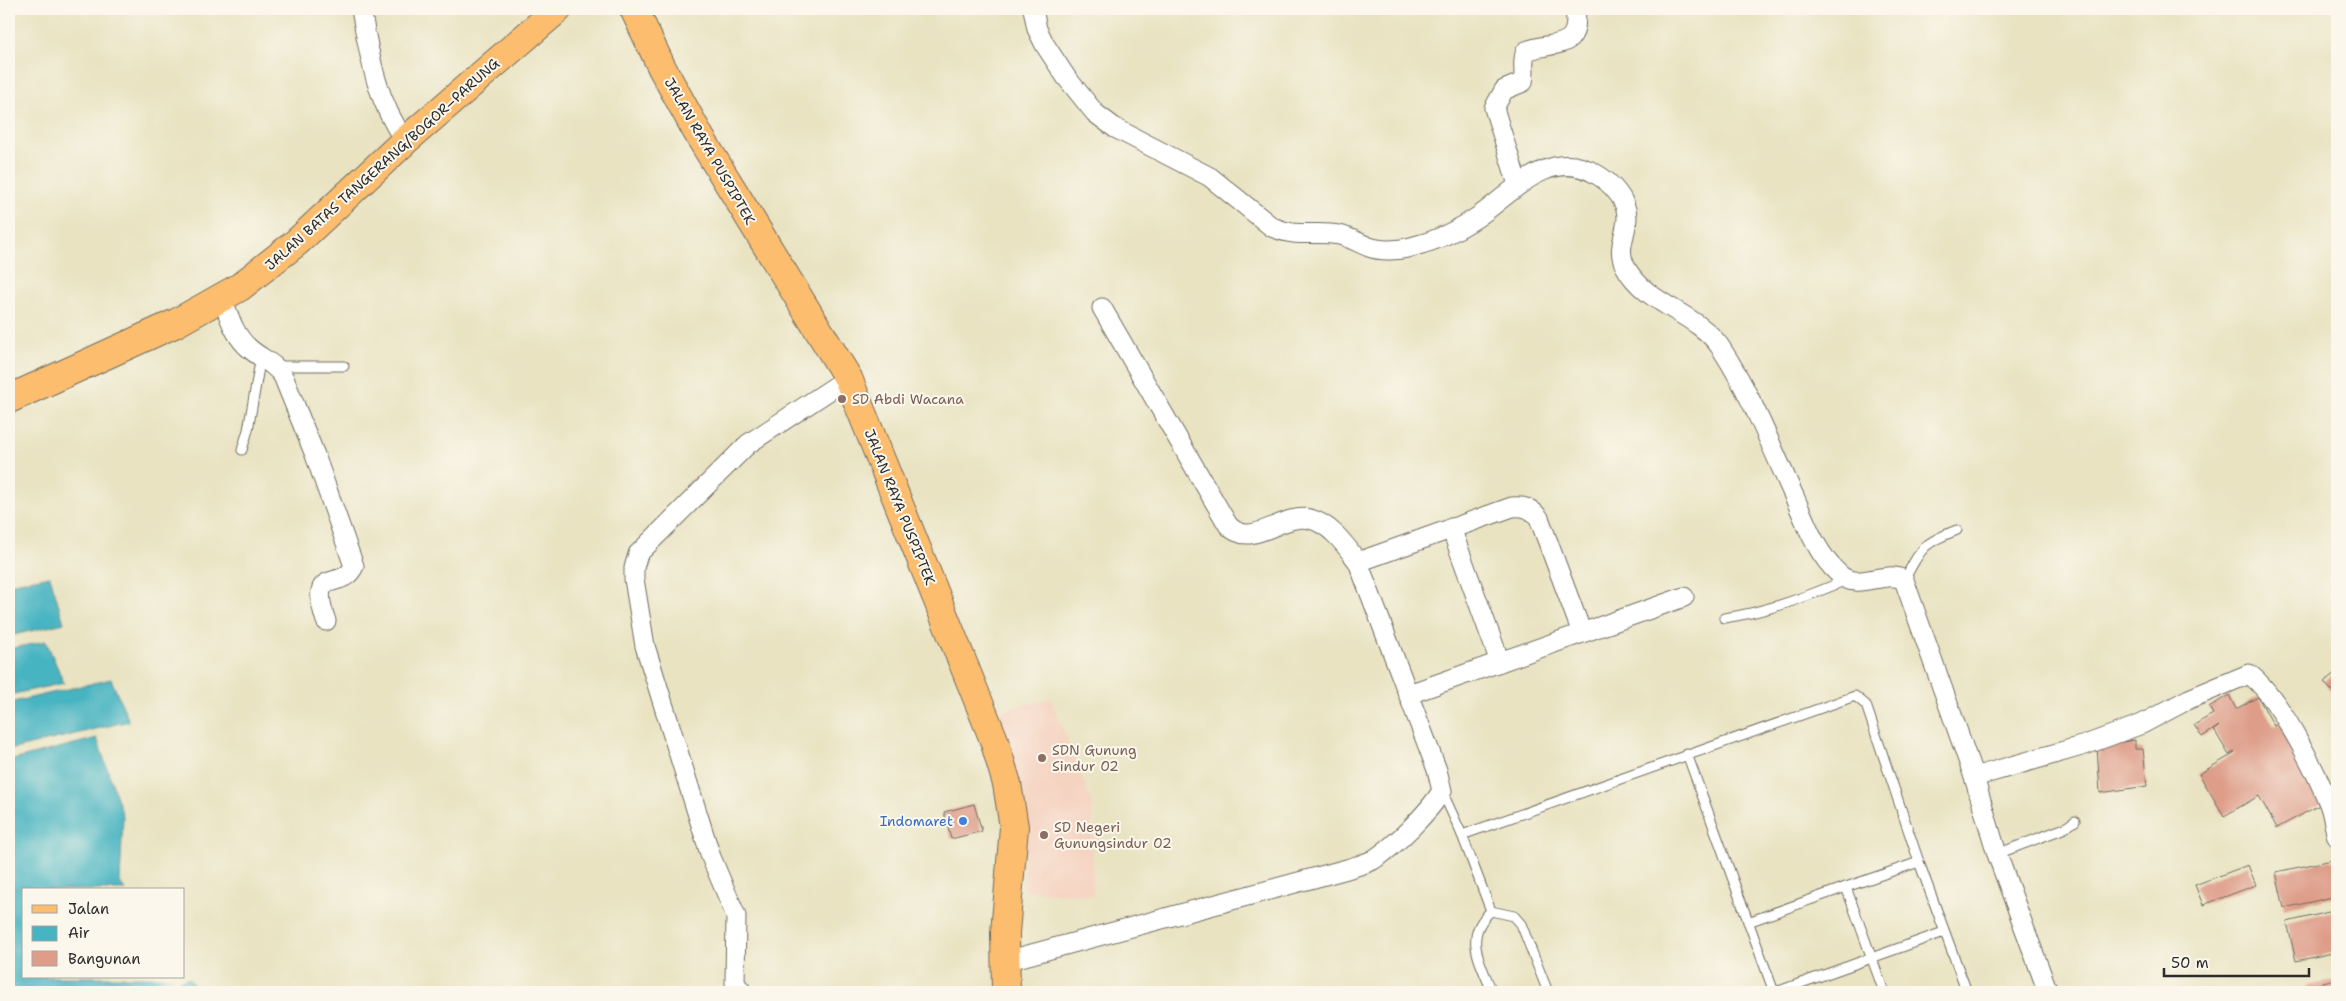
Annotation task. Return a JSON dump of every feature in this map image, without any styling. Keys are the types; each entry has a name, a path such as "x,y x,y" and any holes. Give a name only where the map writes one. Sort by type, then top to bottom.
{"main road":[{"name":"JALAN BATAS TANGERANG/BOGOR–PARUNG","path":"9,399 176,324 262,271 297,242 405,141 558,9"},
{"name":"JALAN RAYA PUSPIPTEK","path":"634,9 662,68 700,137 848,378 994,740 1007,784 1014,827 1005,933 1006,992"}],"street":[{"path":"361,9 374,79 391,120 405,141"},
{"path":"1033,9 1037,30 1066,77 1095,113 1115,128 1210,176 1272,227 1282,232 1294,235 1341,235 1372,248 1394,250 1418,245 1444,236 1476,218 1518,185 1546,168 1561,165 1576,166 1595,174 1614,189 1624,203 1627,217 1621,241 1621,253 1625,265 1643,288 1694,321 1709,333 1720,347 1745,388 1820,555 1846,580 1858,582 1895,577 1904,580 1974,777 1997,854 2048,992"},
{"path":"1518,185 1494,108 1504,90 1523,82 1525,74 1522,59 1526,51 1564,43 1571,39 1576,27 1575,9"},
{"path":"222,297 234,330 241,340 276,366 283,376 315,455 354,566 348,573 327,582 321,589 320,599 326,621"},
{"path":"1006,961 1347,870 1372,860 1396,842 1433,804 1442,791 1358,562 1336,535 1322,524 1309,519 1293,520 1252,534 1242,535 1234,532 1102,308"},
{"path":"742,992 735,983 736,916 711,857 645,646 634,568 638,554 748,444 848,378"},
{"path":"1358,562 1512,506 1532,509 1539,518 1582,633"},
{"path":"1451,528 1500,662"},
{"path":"1408,694 1684,597"},
{"path":"1974,777 2085,745 2142,724 2189,699 2249,674 2257,680 2274,701 2308,760 2329,806 2337,837"}],"lane":[{"path":"242,450 248,430 261,356"},
{"path":"276,366 344,366"},
{"path":"1904,580 1918,553 1925,545 1957,530"},
{"path":"1724,618 1752,614 1818,592 1846,580"},
{"path":"1462,835 1855,696 1866,705 1919,862 1967,992"},
{"path":"1687,754 1774,992 1944,932"},
{"path":"1442,791 1462,835 1491,911"},
{"path":"1997,854 2064,828 2075,821"},
{"path":"1748,922 1919,862"},
{"path":"1846,887 1884,992"},
{"path":"1491,911 1481,920 1476,929 1475,942 1492,992"},
{"path":"1491,911 1514,916 1521,924 1548,992"}],"shaded area":[{"name":"SDN Gunung Sindur 02","path":"1051,698 1092,803 1093,896 1023,890 1028,808 993,713"}],"water":[{"path":"50,576 64,623 9,636 9,584"},
{"path":"46,641 64,683 9,695 9,649"},
{"path":"111,679 129,721 9,750 9,703"},
{"path":"97,738 123,816 120,882 124,888 22,888 22,978 170,978 125,992 9,992 9,761"},
{"path":"188,978 200,992 145,992"}],"building":[{"path":"2337,671 2337,697 2324,682"},
{"path":"2229,695 2236,709 2258,697 2274,726 2281,722 2325,802 2277,828 2259,796 2224,816 2199,774 2235,753 2229,755 2214,730 2219,726 2202,737 2194,725 2213,714 2209,707"},
{"path":"2135,740 2135,749 2143,749 2147,786 2100,793 2097,746"},
{"name":"Indomaret","path":"974,804 982,831 951,839 944,812"},
{"path":"2337,859 2337,896 2284,908 2276,872"},
{"path":"2248,865 2256,885 2203,905 2195,885"},
{"path":"2337,910 2337,952 2296,961 2287,922"},
{"path":"2337,980 2337,992 2308,992 2307,986"}],"place":[{"name":"SD Abdi Wacana","path":"842,399"},
{"name":"SDN Gunung Sindur 02","path":"1042,758"},
{"name":"Indomaret","path":"963,821"},
{"name":"SD Negeri Gunungsindur 02","path":"1044,835"}]}
